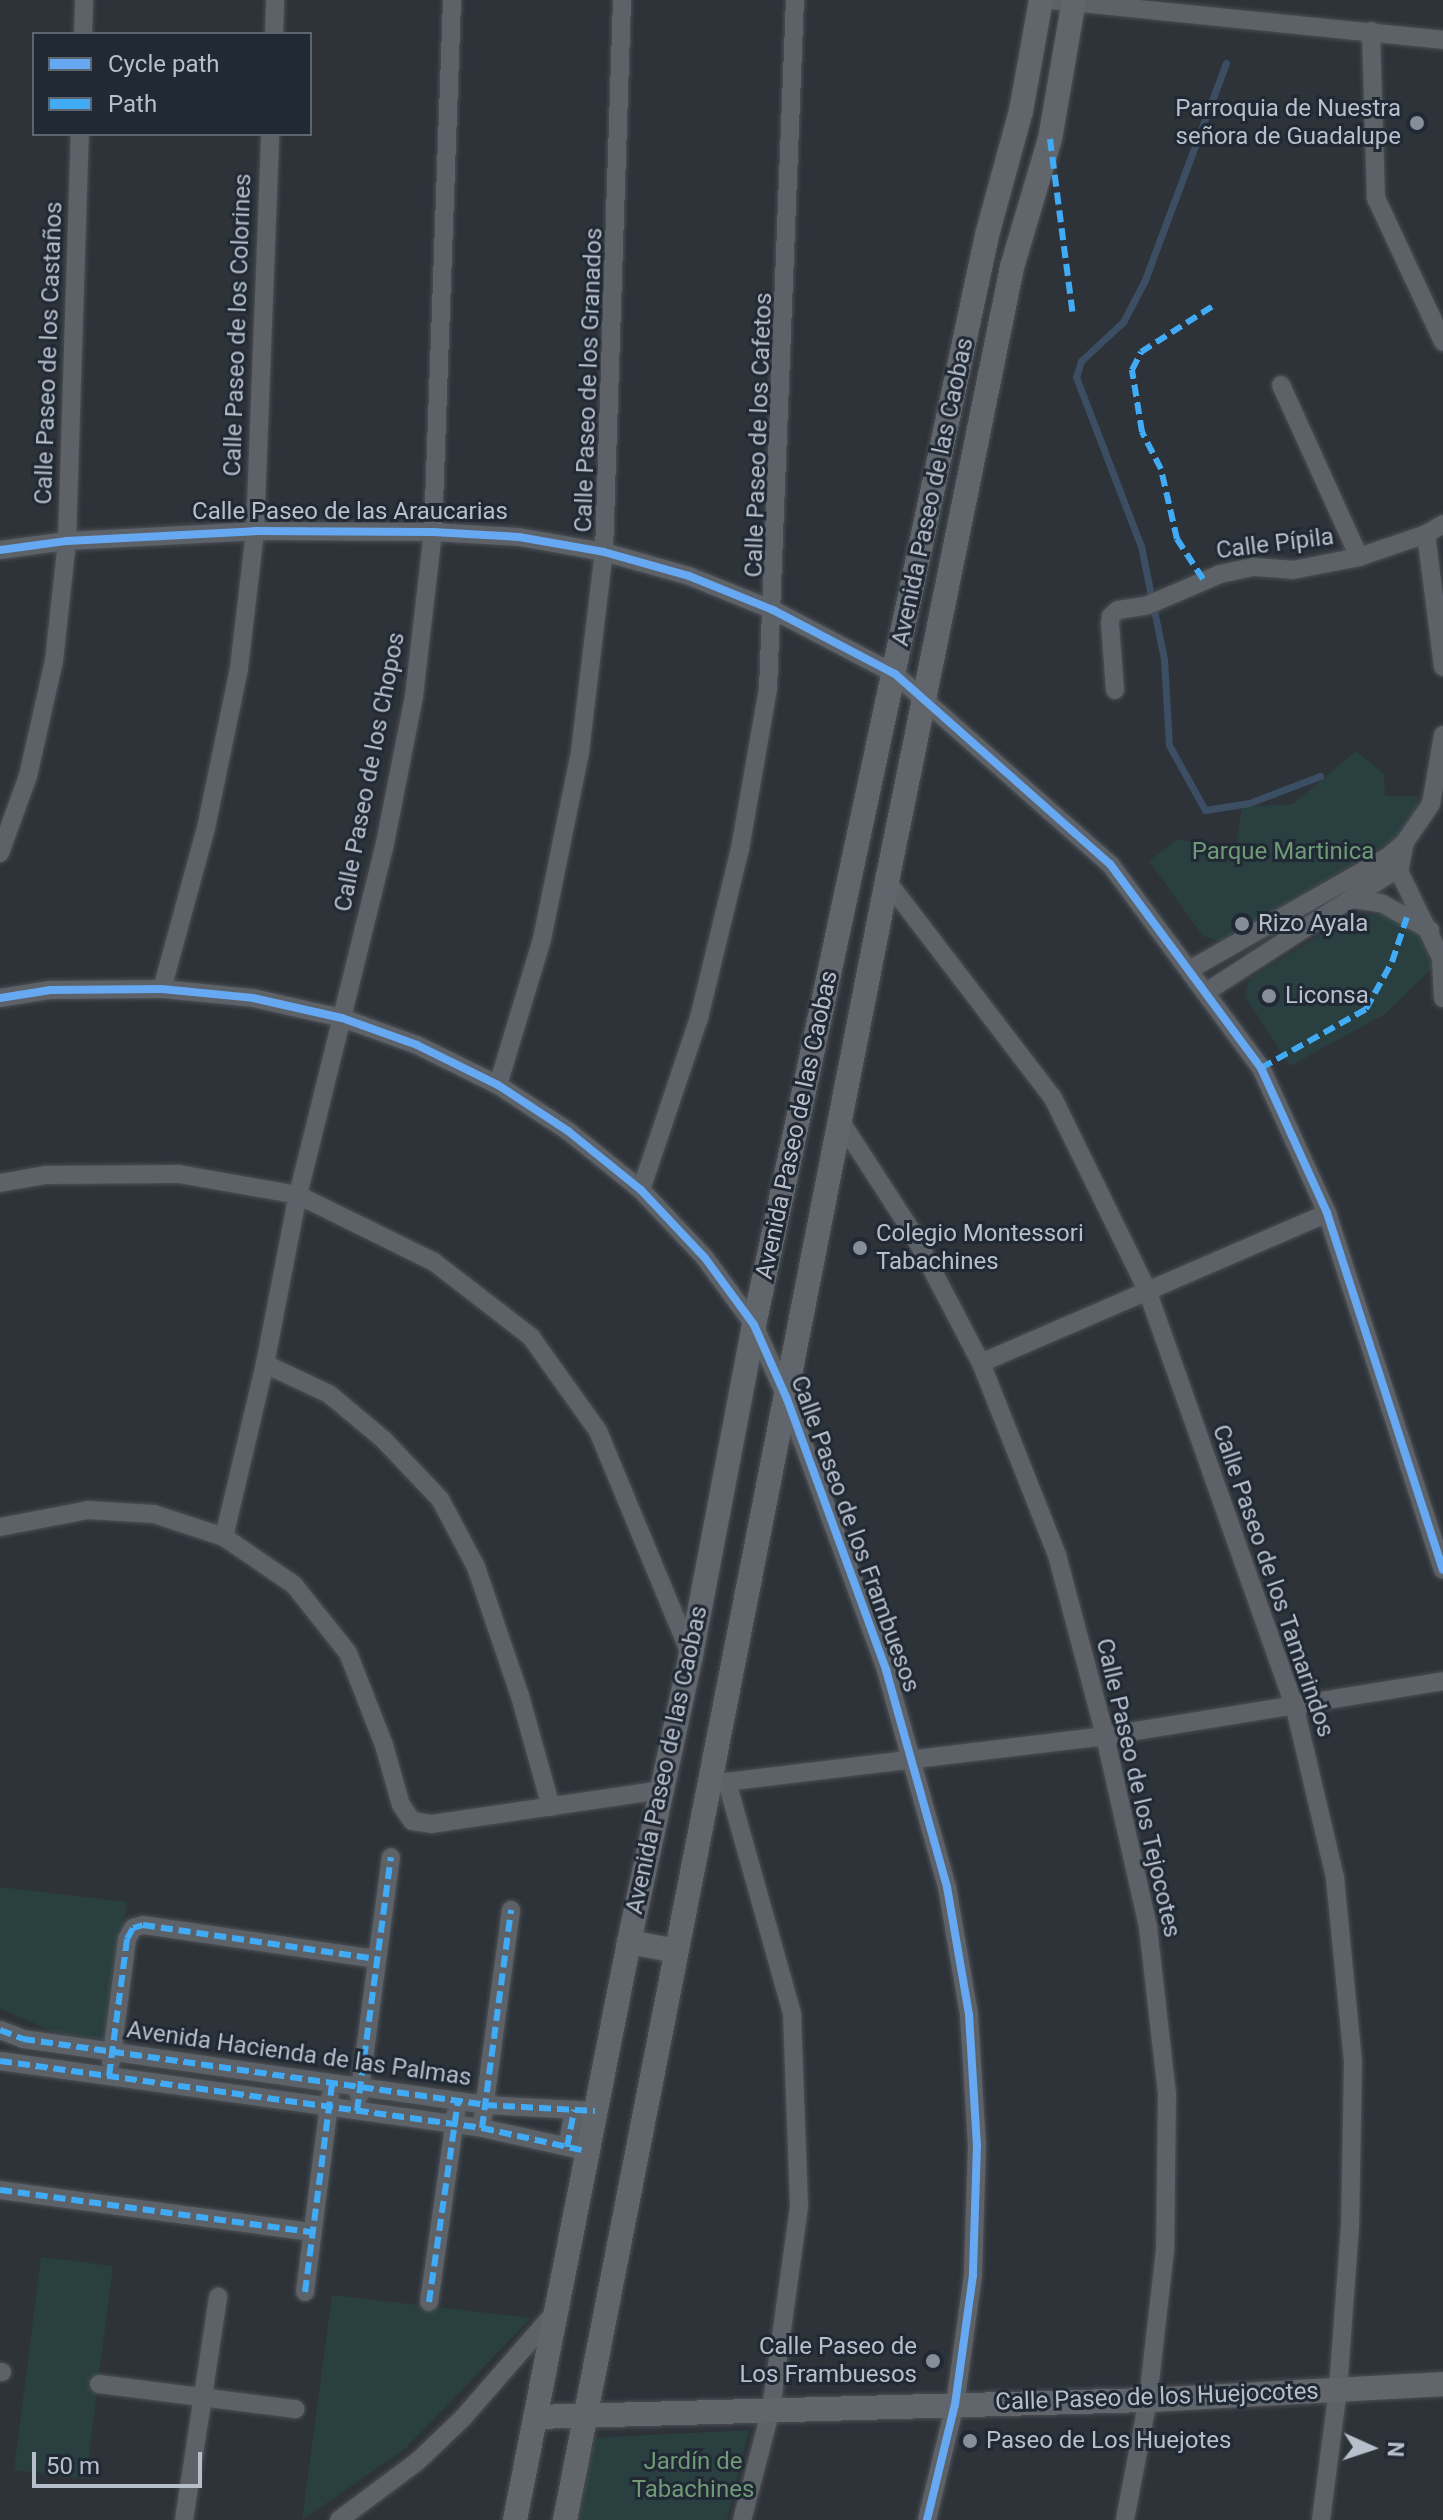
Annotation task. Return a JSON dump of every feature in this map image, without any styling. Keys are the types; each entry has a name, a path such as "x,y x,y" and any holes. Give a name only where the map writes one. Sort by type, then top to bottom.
{"main road":[{"name":"Avenida Paseo de las Caobas","path":"515,2520 555,2312 584,2110 629,1942 691,1655 754,1325 987,235 1021,111 1041,0"},
{"name":"Avenida Paseo de las Caobas","path":"565,2520 676,1951 718,1783 839,1119 1012,267 1050,139 1066,1"},
{"path":"629,1942 676,1951"},
{"name":"Calle Paseo de los Huejocotes","path":"535,2417 1148,2400 1443,2384"}],"street":[{"path":"83,32 84,0"},
{"path":"274,32 275,0"},
{"name":"Calle Paseo de los Chopos","path":"224,1537 265,1364 298,1195 384,848 411,712 433,532 452,0"},
{"name":"Calle Paseo de los Granados","path":"498,1085 542,939 580,752 604,552 622,0"},
{"name":"Calle Paseo de los Cafetos","path":"641,1190 699,1018 740,849 768,689 795,0"},
{"path":"1066,1 1443,40"},
{"path":"1371,31 1376,198 1443,342"},
{"name":"Calle Paseo de los Castaños","path":"0,853 28,776 54,661 67,541 80,136"},
{"name":"Calle Paseo de los Colorines","path":"162,989 206,828 236,683 255,531 270,136"},
{"path":"1281,385 1359,557"},
{"name":"Calle Pípila","path":"1115,690 1111,616 1118,610 1148,605 1203,579 1254,567 1293,570 1359,557 1426,534 1443,524"},
{"name":"Calle Paseo de las Araucarias","path":"0,550 67,541 255,531 433,532 519,537 604,552 689,576 773,610 895,674 1110,864 1191,969 1261,1068 1327,1213 1443,1570"},
{"path":"1426,534 1443,667"},
{"path":"1206,992 1353,899 1394,862 1431,804 1443,735"},
{"path":"1191,969 1394,862"},
{"path":"1394,862 1430,930 1441,958 1443,998"},
{"name":"Calle Paseo de los Tamarindos","path":"887,881 1053,1098 1147,1290 1294,1704 1335,1878 1353,2061 1350,2226 1338,2389 1321,2520"},
{"path":"1353,899 1383,904 1430,930"},
{"name":"Calle Paseo de los Frambuesos","path":"0,998 50,990 162,989 253,998 342,1018 417,1045 498,1085 568,1131 641,1190 705,1258 754,1325 787,1399 886,1670 947,1887 969,2015 976,2116 973,2275 955,2404 927,2520"},
{"name":"Calle Paseo de los Tejocotes","path":"839,1119 914,1235 981,1363 1057,1555 1105,1736 1148,1927 1167,2095 1165,2250 1148,2400 1125,2520"},
{"path":"0,1183 46,1175 179,1174 298,1195 434,1262 531,1337 598,1431 691,1655"},
{"path":"981,1363 1327,1213"},
{"path":"265,1364 329,1394 383,1439 440,1499 476,1567 520,1696 551,1807"},
{"path":"0,1527 88,1510 154,1514 224,1537 294,1585 348,1653 384,1745 401,1805 412,1821 431,1824 660,1790"},
{"path":"742,2520 771,2409 799,2207 792,2014 718,1783 912,1762 1105,1736 1443,1681"},
{"path":"357,2111 391,1857"},
{"path":"482,2128 511,1910"},
{"path":"109,2076 127,1939 133,1928 143,1925 377,1959"},
{"name":"Avenida Hacienda de las Palmas","path":"0,2030 23,2039 485,2105 584,2110"},
{"name":"Avenida Hacienda de las Palmas","path":"0,2061 482,2128 577,2149"},
{"path":"305,2292 332,2083"},
{"path":"429,2302 458,2101"},
{"path":"0,2190 312,2232"},
{"path":"184,2520 218,2297"},
{"path":"348,2517 418,2461 462,2419 555,2312"},
{"path":"99,2384 295,2409"}],"green space":[{"name":"Parque Martinica","path":"1356,751 1384,774 1385,796 1419,796 1415,818 1401,835 1222,942 1203,936 1149,861 1178,839 1235,853 1242,807 1293,804"},
{"path":"1377,914 1402,921 1421,937 1436,964 1385,1014 1290,1066 1245,996 1249,979 1349,917"},
{"path":"0,1887 127,1902 109,2040 62,2035 0,2009"},
{"path":"41,2257 113,2266 86,2479 14,2470"},
{"path":"332,2295 531,2318 405,2449 302,2520"},
{"name":"Jardín de Tabachines","path":"749,2430 727,2520 573,2520 590,2438"}],"waterway":[{"path":"1226,63 1144,282 1123,322 1081,361 1076,377 1141,546 1164,659 1169,745 1205,810 1249,803 1320,776"}],"marked path":[{"path":"1050,139 1073,317"},
{"path":"1203,579 1177,539 1161,469 1142,432 1132,370 1141,352 1216,304"},
{"path":"1261,1068 1366,1009 1392,962 1407,917"},
{"path":"357,2111 391,1857"},
{"path":"482,2128 511,1910"},
{"path":"109,2076 127,1939 133,1928 143,1925 377,1959"},
{"path":"0,2030 23,2039 485,2105 595,2111"},
{"path":"0,2061 482,2128 586,2151"},
{"path":"305,2292 332,2083"},
{"path":"429,2302 458,2101"},
{"path":"567,2147 574,2110"},
{"path":"0,2190 312,2232"}],"cycle path":[{"path":"0,550 67,541 255,531 433,532 519,537 604,552 689,576 773,610 895,674 1110,864 1261,1068 1327,1213 1443,1570"},
{"path":"0,998 50,990 162,989 253,998 342,1018 417,1045 498,1085 568,1131 641,1190 705,1258 754,1325 787,1399 886,1670 947,1887 969,2015 977,2145 973,2275 955,2404 927,2520"}],"place":[{"name":"Parroquia de Nuestra señora de Guadalupe","path":"1417,123"},
{"name":"Rizo Ayala","path":"1242,924"},
{"name":"Liconsa","path":"1269,996"},
{"name":"Colegio Montessori Tabachines","path":"860,1248"},
{"name":"Calle Paseo de Los Frambuesos","path":"933,2361"},
{"name":"Paseo de Los Huejotes","path":"970,2441"}]}
